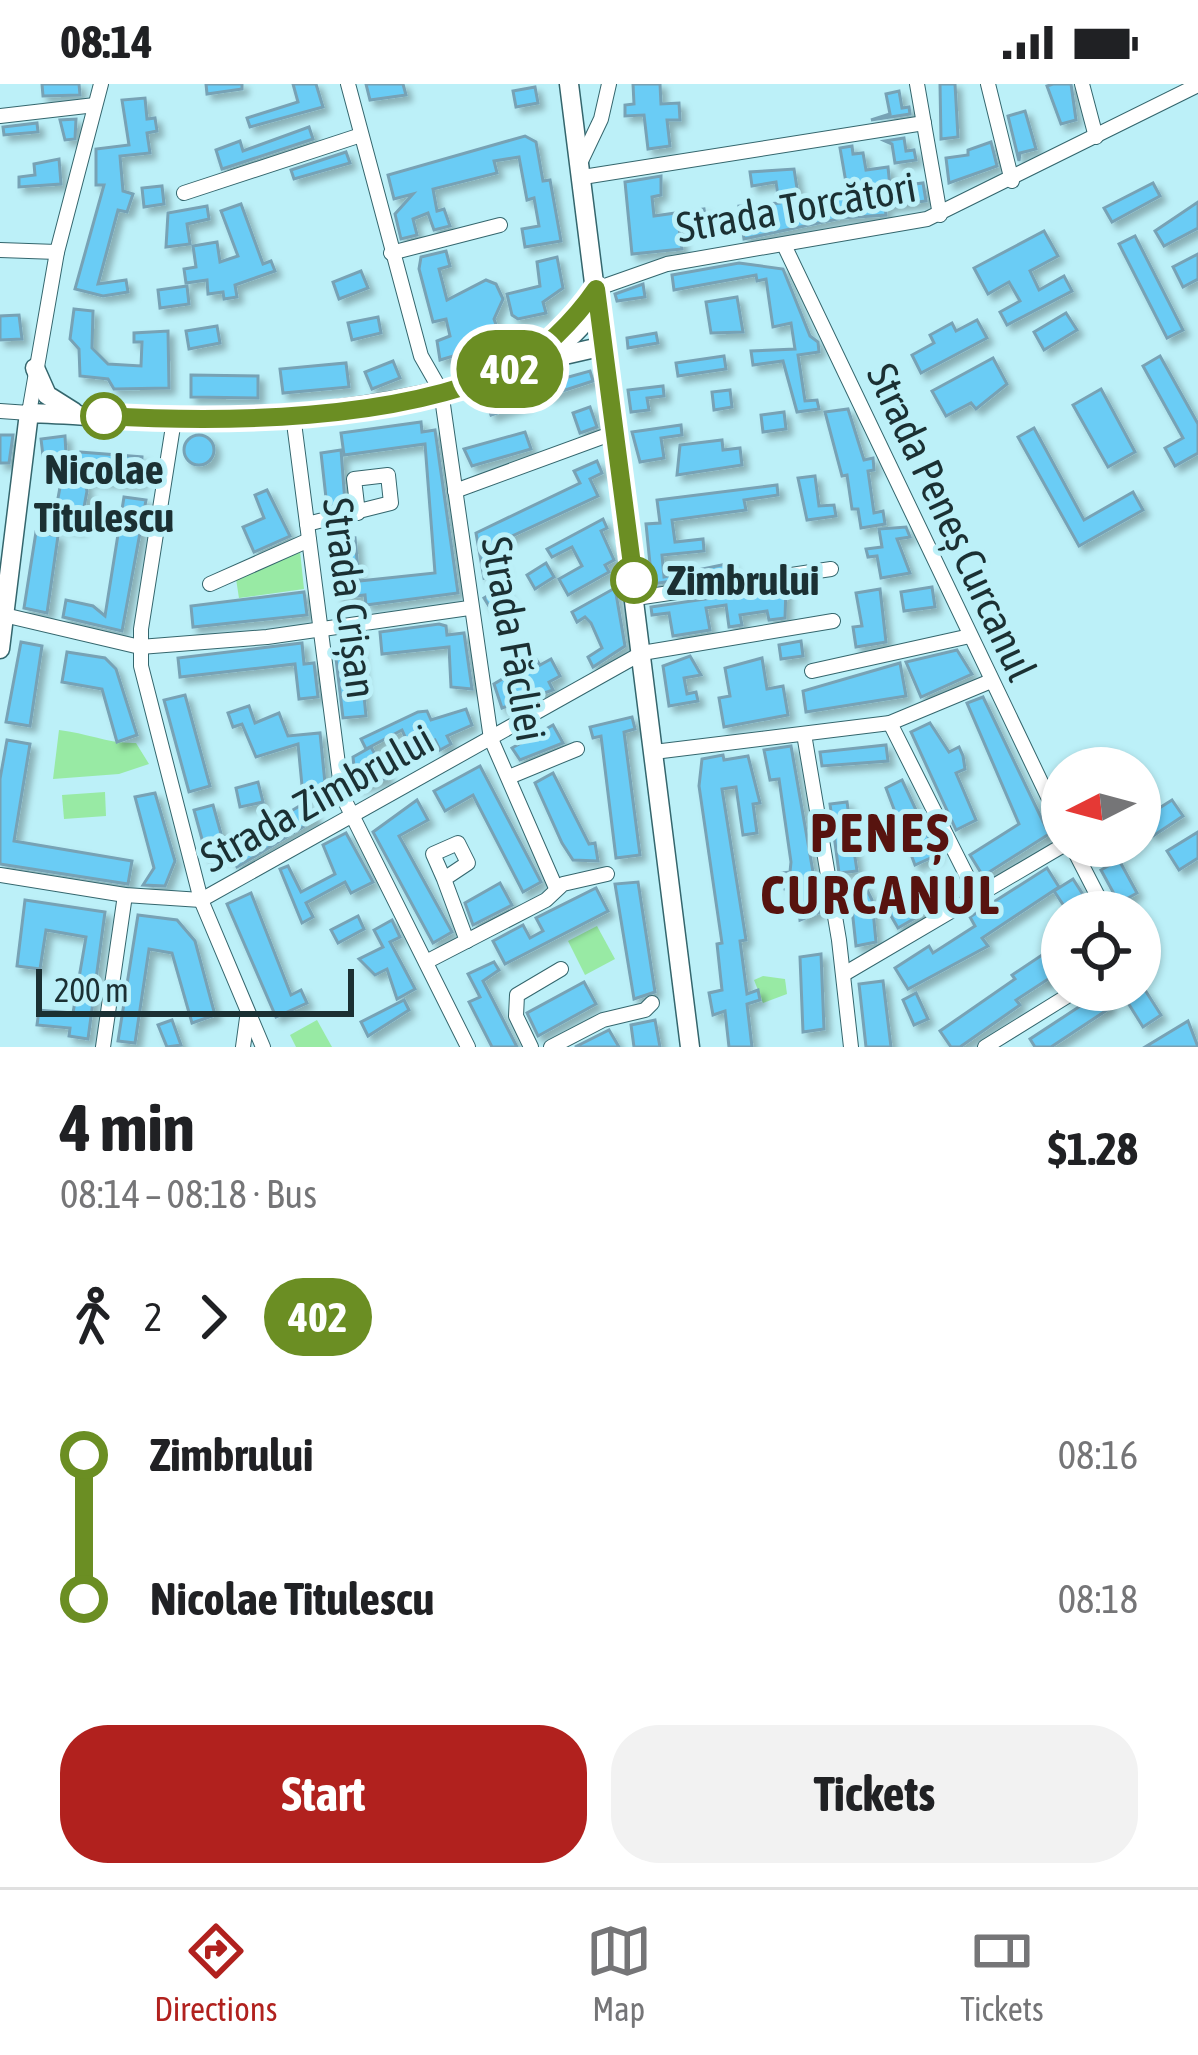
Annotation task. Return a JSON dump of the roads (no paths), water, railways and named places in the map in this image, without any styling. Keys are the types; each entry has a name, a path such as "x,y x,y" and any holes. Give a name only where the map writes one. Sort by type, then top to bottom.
{"main road":[{"path":"569,84 691,1047"},
{"path":"536,362 586,322 596,289"},
{"path":"511,369 570,320 596,289"},
{"path":"0,649 29,413 174,420 293,415 441,391 604,346"},
{"path":"35,368 47,395 84,416"}],"street":[{"path":"0,411 29,413 57,252 101,84"},
{"name":"Strada Făcliei","path":"348,84 425,369 441,391 491,739 556,889"},
{"path":"609,84 582,169 924,123"},
{"path":"917,84 940,215"},
{"path":"988,84 1012,181"},
{"path":"1082,84 1096,137"},
{"name":"Strada Torcători","path":"596,289 653,267 940,215 1198,85"},
{"path":"0,116 95,105"},
{"path":"184,193 361,135"},
{"path":"391,253 500,225"},
{"name":"Strada Peneș Curcanul","path":"784,245 1041,782"},
{"path":"0,250 57,252"},
{"name":"Strada Crișan","path":"293,415 342,795 468,1047"},
{"path":"174,420 140,647 201,900 263,1047"},
{"path":"455,491 616,432"},
{"path":"210,584 308,532 358,513"},
{"path":"635,598 831,569"},
{"path":"3,615 140,647 470,608"},
{"path":"642,653 832,621"},
{"path":"812,670 970,636"},
{"name":"Strada Zimbrului","path":"0,874 125,895 201,900 642,653"},
{"path":"654,752 890,723 992,681"},
{"path":"890,723 978,898"},
{"path":"804,734 844,974 851,1047"},
{"path":"509,777 577,748"},
{"path":"844,974 1041,859"},
{"path":"427,962 546,900 556,889 608,874"},
{"path":"444,879 467,941"},
{"path":"103,1047 125,895"},
{"path":"531,1047 516,1016 517,995 562,969"},
{"path":"551,1047 603,1019 645,1010 652,1003"},
{"path":"985,1047 1043,1011"},
{"path":"243,1047 247,1018"}],"place":[{"name":"Nicolae Titulescu","path":"104,416"},
{"name":"Zimbrului","path":"634,580"}],"district":[{"name":"PENEȘ CURCANUL","path":"881,864"}]}
